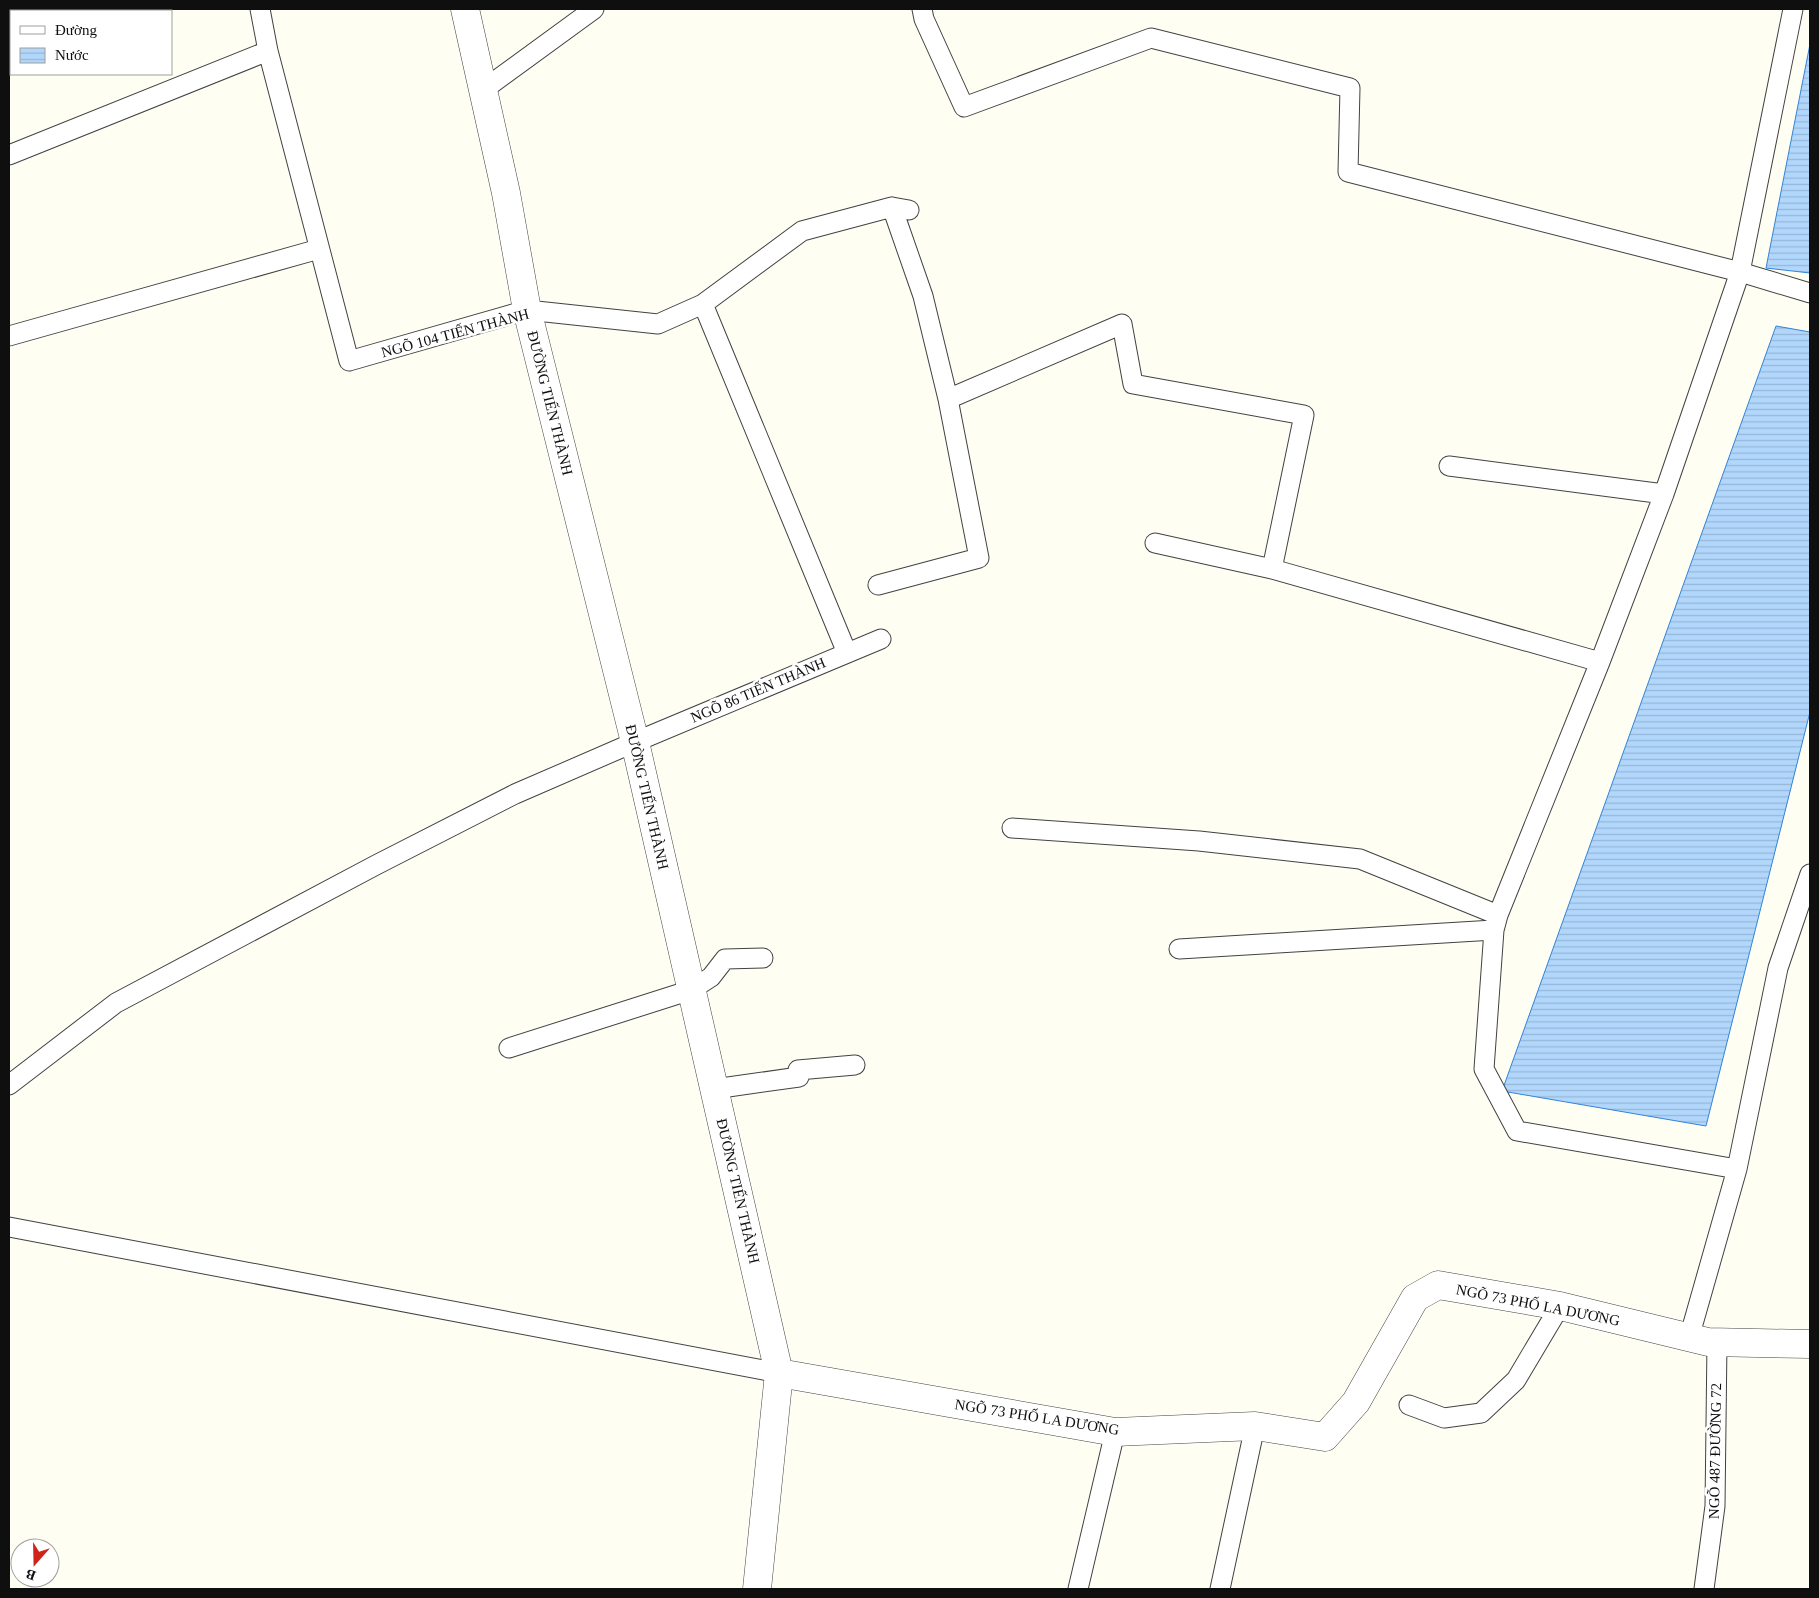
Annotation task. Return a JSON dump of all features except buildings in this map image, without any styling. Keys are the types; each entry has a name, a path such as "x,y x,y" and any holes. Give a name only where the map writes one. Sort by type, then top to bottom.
{"street":[{"name":"ĐƯỜNG TIẾN THÀNH","path":"465,9 506,193 527,310 635,742 779,1373 757,1589"},
{"name":"NGÕ 73 PHỐ LA DƯƠNG","path":"779,1373 1115,1432 1255,1426 1324,1437 1356,1402 1415,1298 1438,1285 1560,1306 1708,1342 1810,1344"}],"lane":[{"path":"9,336 319,249 268,50 260,9"},
{"path":"483,90 594,9"},
{"path":"922,9 924,19 964,107 1151,38 1350,88 1348,172 1740,272 1810,293"},
{"path":"1737,1169 1516,1130 1484,1069 1496,923 1600,662 1664,494 1740,272 1793,9"},
{"path":"9,155 268,50"},
{"name":"NGÕ 104 TIẾN THÀNH","path":"319,249 349,361 527,310 658,324 703,304 802,231 900,208 948,398"},
{"path":"703,304 847,653"},
{"path":"878,585 979,558 948,398 1122,324 1133,384 1304,414 1272,569"},
{"path":"1449,466 1664,494"},
{"path":"1155,543 1272,569 1600,662"},
{"name":"NGÕ 86 TIẾN THÀNH","path":"9,1085 116,1003 376,865 515,794 881,639"},
{"path":"1012,828 1199,841 1360,858 1496,923"},
{"path":"1689,1338 1737,1169 1778,968 1810,874"},
{"path":"1178,949 1496,923"},
{"path":"509,1048 691,990 711,978 725,959 763,958"},
{"path":"714,1089 799,1077 798,1070 855,1065"},
{"path":"9,1227 779,1373"},
{"path":"1409,1405 1444,1418 1481,1413 1516,1380 1560,1306"},
{"name":"NGÕ 487 ĐƯỜNG 72","path":"1704,1589 1716,1506 1717,1342"},
{"path":"1220,1589 1255,1426"},
{"path":"1078,1589 1115,1432"}],"water":[{"path":"1810,44 1810,273 1766,268"},
{"path":"1776,326 1810,332 1810,712 1706,1126 1502,1091"}]}
